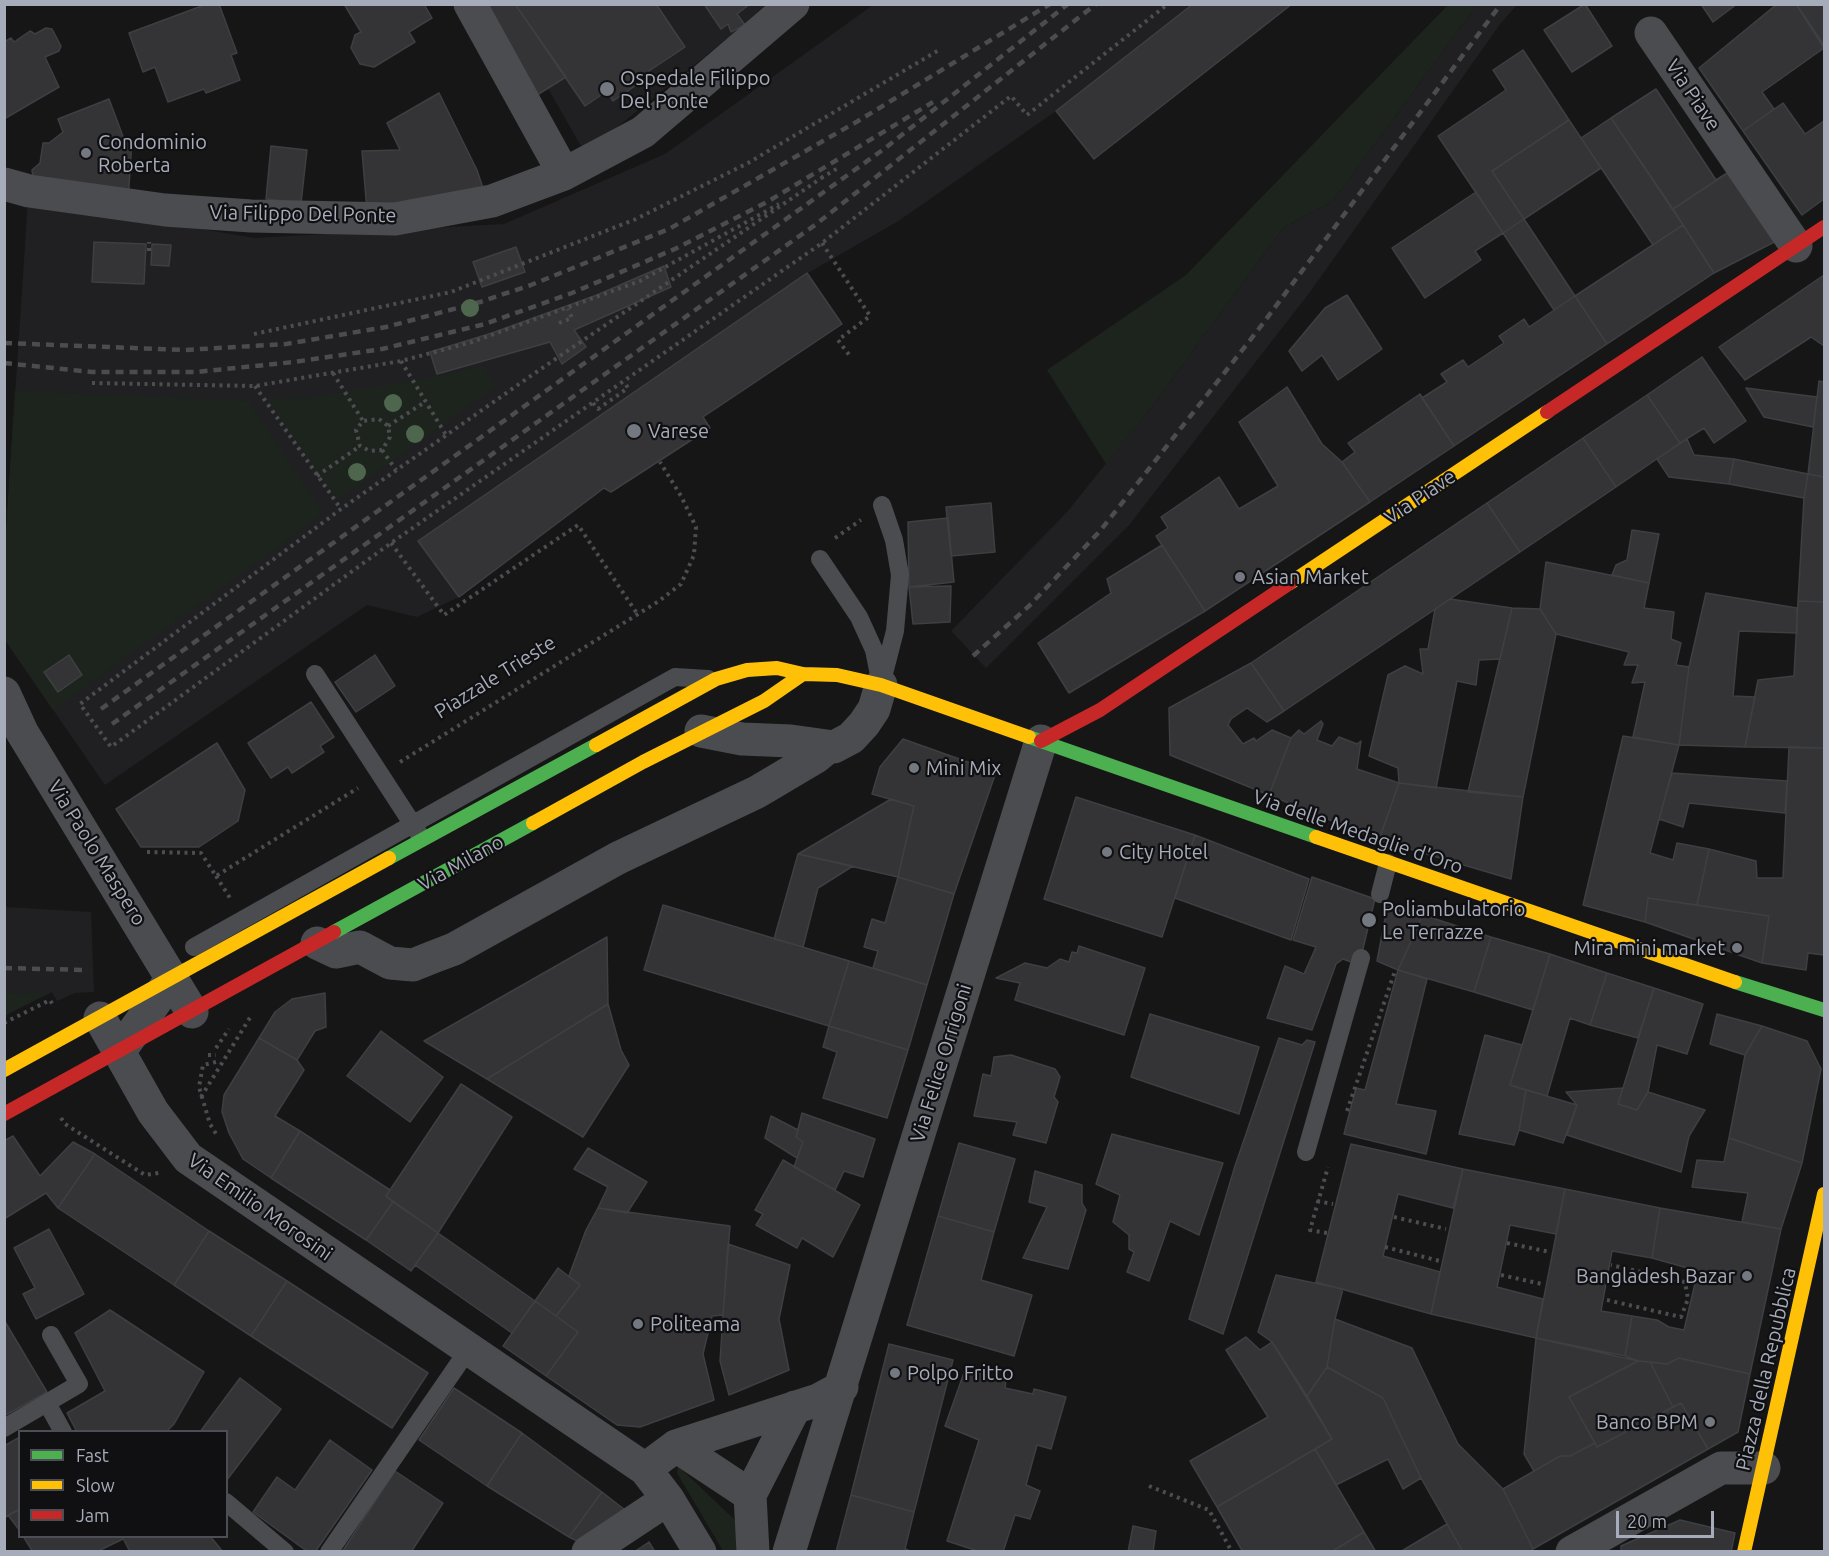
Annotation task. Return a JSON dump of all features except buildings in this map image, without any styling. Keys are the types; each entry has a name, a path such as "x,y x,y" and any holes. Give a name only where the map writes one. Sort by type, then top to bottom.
{"main road":[{"name":"Via Piave","path":"1041,741 1100,710 1824,227"},
{"name":"Via Milano","path":"4,1070 100,1018 169,970 423,840 716,680 747,670 777,668 803,674 837,675 881,685"},
{"name":"Via Milano","path":"4,1114 701,731 769,698 803,674"},
{"name":"Via delle Medaglie d'Oro","path":"881,685 1388,863 1763,992 1824,1010"},
{"name":"Piazza della Repubblica","path":"1744,1551 1824,1194"}],"street":[{"path":"470,4 564,174"},
{"name":"Via Filippo Del Ponte","path":"4,184 29,191 165,210 251,216 395,219 492,201 564,174 643,132 793,4"},
{"name":"Via Piave","path":"1651,33 1796,246"},
{"path":"701,731 732,738 791,741 828,747 845,743 871,714 881,685"},
{"name":"Via Paolo Maspero","path":"4,693 22,732 169,970 192,1012"},
{"name":"Via Felice Orrigoni","path":"789,1551 1041,741"},
{"path":"317,943 336,952 360,947 390,963 413,964 454,949 618,858 757,792 816,757 828,747"},
{"name":"Via Milano","path":"119,1052 169,970"},
{"name":"Via Emilio Morosini","path":"100,1018 166,1132 188,1158 645,1469 668,1499 700,1551"},
{"path":"645,1469 675,1446 818,1400 842,1386"},
{"path":"753,1551 750,1495 795,1407"},
{"path":"675,1446 750,1495"},
{"path":"1572,1551 1721,1468 1764,1468"},
{"path":"588,1551 668,1499"}],"lane":[{"path":"881,685 896,631 900,575 894,540 882,505"},
{"path":"820,559 864,627 874,650 881,685"},
{"path":"315,674 423,840"},
{"name":"Via Milano","path":"169,970 412,823 675,677 716,680"},
{"path":"1380,894 1388,863"},
{"path":"1306,1152 1361,958"},
{"path":"4,1428 79,1384 51,1335"},
{"path":"329,1551 468,1350"},
{"path":"46,1403 62,1430"},
{"path":"228,1504 285,1551"}],"path":[{"path":"823,177 341,509 80,704 111,747 391,543 822,243 1011,96 1027,115 1168,4"},
{"path":"254,334 451,292 636,219 748,163 939,50"},
{"path":"92,383 255,386 401,361 472,342 640,281 757,217 838,168"},
{"path":"822,243 870,316 838,340 850,356"},
{"path":"559,323 572,318 568,309"},
{"path":"401,361 446,435"},
{"path":"333,373 363,421"},
{"path":"593,403 598,409 628,388 624,381"},
{"path":"255,386 341,509"},
{"path":"387,426 425,402"},
{"path":"379,419 387,426 390,436 382,450 370,452 360,446 357,430 363,421 379,419"},
{"path":"317,476 360,446"},
{"path":"382,450 396,470"},
{"name":"Piazzale Trieste","path":"216,876 638,615 681,584 694,555 696,527 681,496 660,462"},
{"path":"834,538 882,505"},
{"path":"391,543 444,615 578,525 638,615"},
{"path":"147,852 201,853 232,902"},
{"path":"1344,1121 1395,971"},
{"path":"216,1062 203,1065 199,1086 201,1098 254,1010"},
{"path":"4,1023 23,1014"},
{"path":"208,1055 216,1055"},
{"path":"66,1124 145,1175"},
{"path":"1327,1233 1310,1230 1330,1162"},
{"path":"1317,1201 1333,1204"},
{"path":"1394,1217 1446,1229"},
{"path":"1507,1243 1550,1252"},
{"path":"1385,1247 1440,1261"},
{"path":"1607,1300 1681,1317 1688,1299 1685,1282 1611,1265"},
{"path":"1501,1275 1542,1284"},
{"path":"1149,1486 1209,1510 1232,1551"}],"shaded area":[{"name":"Ospedale Filippo Del Ponte","path":"500,5 769,5 585,153"},
{"path":"873,5 1292,5 1094,159 1056,111 900,220 808,273 842,324 703,417 710,428 611,492 604,488 459,597 417,617 367,605 105,785 5,640 5,547 28,200 255,238 504,224 665,154"},
{"path":"1448,5 1477,5 1333,201 1283,228 1153,405 1106,464 1047,370 1186,275"},
{"path":"1477,5 1517,5 1501,23 1310,292 1130,524 986,668 951,631 1067,512 1153,405 1283,228 1333,201"},
{"path":"482,365 496,386 338,500 266,399 308,398 446,375"},
{"path":"15,391 248,401 323,514 53,710 5,640 5,547"},
{"path":"5,907 91,912 94,992 75,993 57,1001 52,992 5,1016"},
{"path":"49,992 5,1015 5,994"},
{"path":"678,1466 735,1520 741,1551 723,1551 677,1473"}],"railway":[{"path":"4,343 185,350 286,344 386,327 480,302 531,285 669,229 858,121 1050,4"},
{"path":"101,709 884,149 1068,4"},
{"path":"112,724 815,225 1096,4"},
{"path":"973,656 1029,606 1100,531 1258,330 1501,4"},
{"path":"4,363 92,372 196,372 294,362 382,349 485,324 572,293 677,248 767,202 933,102"},
{"path":"4,968 86,970"}],"traffic: fast":[{"path":"1029,737 1316,837"},
{"path":"389,858 596,745"},
{"path":"334,932 533,823"},
{"path":"1735,982 1824,1010"}],"traffic: slow":[{"path":"1290,583 1547,412"},
{"path":"596,745 716,679 747,670 777,668 803,674 837,675 881,685 1029,737"},
{"path":"533,823 643,762 764,701 803,674"},
{"path":"1316,837 1735,982"},
{"path":"4,1070 389,858"},
{"path":"1744,1552 1824,1194"}],"traffic: jam":[{"path":"1547,412 1824,227"},
{"path":"1041,741 1100,710 1290,583"},
{"path":"4,1114 334,932"}],"place":[{"name":"Ospedale Filippo Del Ponte","path":"607,89"},
{"name":"Condominio Roberta","path":"86,153"},
{"name":"Varese","path":"634,431"},
{"name":"Asian Market","path":"1240,577"},
{"name":"Mini Mix","path":"914,768"},
{"name":"City Hotel","path":"1107,852"},
{"name":"Poliambulatorio Le Terrazze","path":"1369,920"},
{"name":"Mira mini market","path":"1737,948"},
{"name":"Bangladesh Bazar","path":"1747,1276"},
{"name":"Politeama","path":"638,1324"},
{"name":"Polpo Fritto","path":"895,1373"},
{"name":"Banco BPM","path":"1710,1422"}]}
